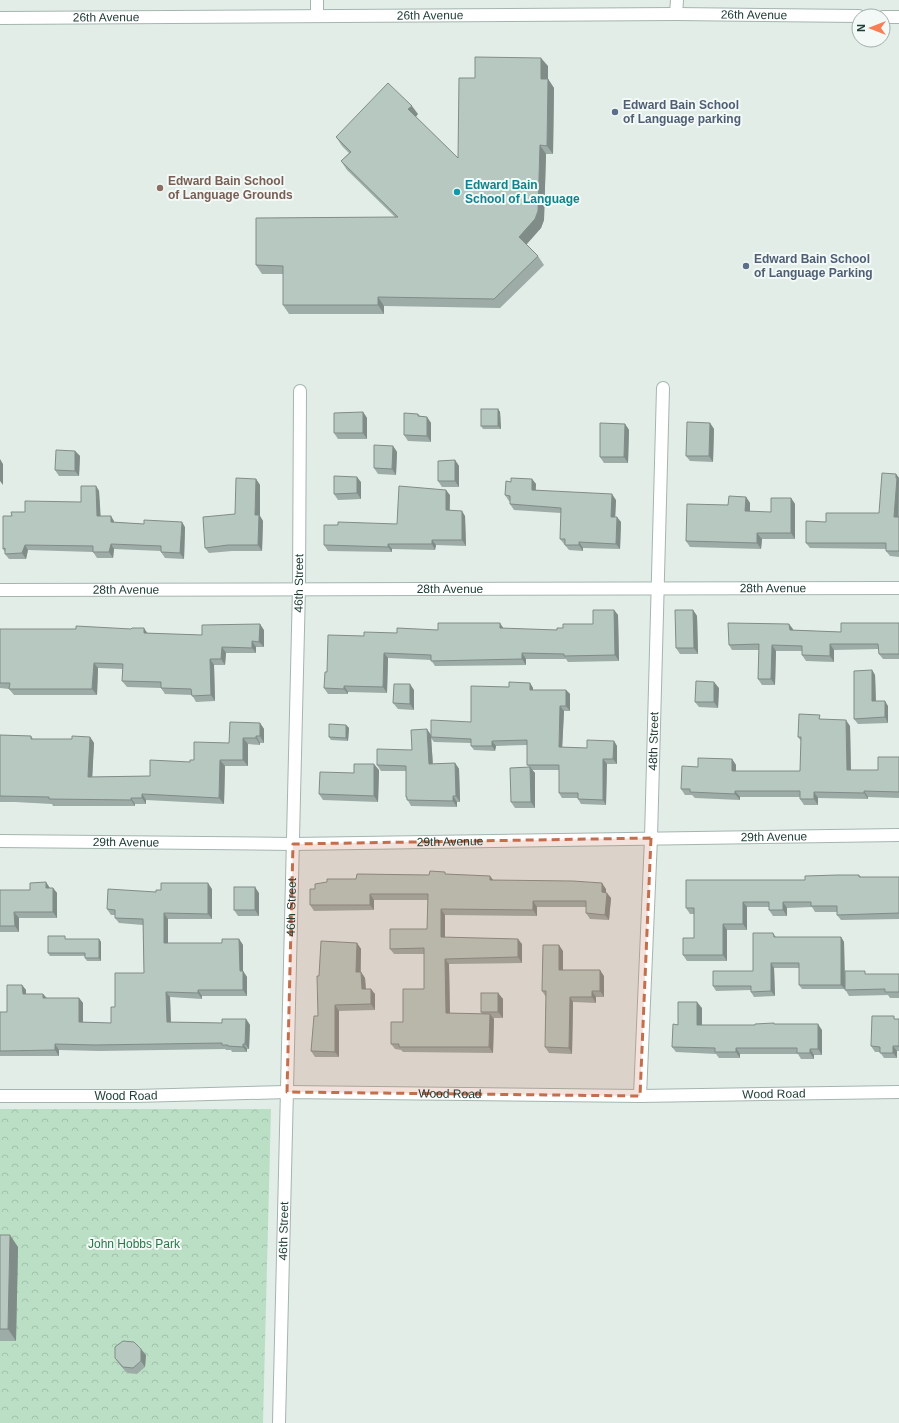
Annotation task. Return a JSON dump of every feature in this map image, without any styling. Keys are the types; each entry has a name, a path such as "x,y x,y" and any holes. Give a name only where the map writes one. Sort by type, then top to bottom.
{"street":[{"path":"316,16 317,0"},
{"path":"676,14 677,0"},
{"name":"26th Avenue","path":"0,18 676,14 851,16"},
{"name":"48th Street","path":"640,1096 652,838 663,388"},
{"name":"46th Street","path":"279,1423 299,588 300,391"},
{"name":"28th Avenue","path":"0,590 299,588 899,588"},
{"name":"29th Avenue","path":"0,841 293,844 899,835"},
{"name":"Wood Road","path":"0,1096 136,1096 287,1092 640,1096 899,1092"}],"highlighted area":[{"path":"651,838 640,1096 287,1092 293,844"}],"green space":[{"name":"John Hobbs Park","path":"0,1109 271,1109 263,1423 0,1423"}],"building":[{"name":"Edward Bain School of Language","path":"475,57 541,58 541,79 548,79 547,146 540,145 538,211 535,219 519,237 538,256 494,299 378,297 378,305 283,305 283,266 256,265 256,218 398,217 341,161 351,152 336,137 388,83 412,106 408,109 458,158 459,78 475,78"},
{"path":"481,409 498,409 498,426 481,426"},
{"path":"363,412 363,433 334,433 334,413"},
{"path":"404,413 418,414 418,416 427,417 427,436 404,435"},
{"path":"687,422 710,423 709,456 686,456"},
{"path":"600,423 625,424 624,457 600,457"},
{"path":"374,445 393,446 392,469 374,468"},
{"path":"56,450 75,451 75,471 55,470"},
{"path":"455,460 455,481 438,481 438,461"},
{"path":"882,473 896,474 897,478 894,517 899,517 899,551 886,551 886,543 806,543 806,521 826,522 826,513 879,513"},
{"path":"334,476 357,477 357,493 334,494"},
{"path":"236,478 256,479 255,515 259,515 258,545 228,545 205,548 203,517 235,514"},
{"path":"511,478 532,479 532,490 612,494 611,517 617,517 616,544 579,542 579,545 565,545 565,539 560,539 561,508 510,504 510,496 505,495 506,481 511,482"},
{"path":"81,486 96,486 97,516 111,516 111,522 144,524 144,520 182,522 180,553 161,552 161,546 111,544 109,552 93,552 93,546 25,545 22,553 5,554 5,548 3,549 3,516 12,516 11,512 25,512 25,501 81,502"},
{"path":"399,486 446,490 446,510 462,511 462,540 432,540 432,544 388,544 388,547 324,545 324,525 338,525 338,522 397,524"},
{"path":"729,496 746,497 745,511 771,512 771,498 791,498 791,533 757,533 757,543 686,541 687,504 728,505"},
{"path":"593,610 614,610 615,655 564,656 564,654 522,653 522,659 431,661 431,655 384,653 383,687 344,686 344,689 324,688 325,672 327,672 328,635 364,636 364,632 397,633 397,628 438,630 438,623 500,623 500,628 557,630 557,628 563,628 563,624 593,624"},
{"path":"675,610 693,610 694,648 676,648"},
{"path":"728,623 789,624 790,630 841,632 841,623 899,623 899,654 879,654 878,644 830,644 830,656 802,655 802,646 772,645 771,679 758,679 759,644 729,645"},
{"path":"260,624 259,642 252,641 252,648 222,647 221,659 210,659 211,695 192,696 191,689 161,688 161,682 122,681 123,664 94,663 92,689 9,689 10,683 0,683 0,629 76,629 76,626 131,629 144,628 144,633 202,635 202,625"},
{"path":"872,670 872,701 885,701 885,717 854,719 854,671"},
{"path":"696,681 714,682 714,702 695,702"},
{"path":"509,682 530,683 530,690 566,690 566,706 560,706 559,747 587,748 587,740 614,741 613,759 603,759 603,800 578,799 578,793 559,793 559,765 527,765 527,740 492,741 492,746 471,746 471,739 431,737 431,720 471,722 471,686 509,687"},
{"path":"394,684 410,684 410,704 393,703"},
{"path":"799,714 820,715 819,719 846,720 847,770 878,770 878,757 899,757 899,792 814,792 814,799 800,799 800,791 735,791 735,794 690,792 690,789 681,789 682,766 698,767 698,758 732,759 732,771 800,771 801,737 798,737"},
{"path":"230,722 260,723 260,736 256,736 256,738 243,738 243,760 220,760 219,798 142,794 142,798 131,798 131,800 49,799 49,797 0,796 0,735 31,736 31,739 72,739 72,736 90,737 88,777 150,776 150,760 190,762 190,760 194,760 194,742 229,743"},
{"path":"329,724 346,725 346,738 329,737"},
{"path":"427,729 429,764 455,763 456,796 453,796 453,801 407,800 406,766 377,765 377,749 412,750 411,730"},
{"path":"354,764 374,764 374,796 319,794 320,772 354,773"},
{"path":"530,767 531,802 511,802 510,768"},
{"path":"430,871 445,872 445,874 490,876 490,880 573,881 602,883 602,892 607,893 605,915 586,913 586,901 533,901 533,910 441,909 441,937 518,939 518,957 445,959 446,1013 490,1014 489,1047 399,1047 399,1044 391,1044 391,1022 403,1022 403,989 424,989 424,948 390,949 390,929 427,929 428,894 370,894 370,905 310,905 310,889 315,889 315,884 327,882 327,879 356,879 357,874 429,875"},
{"path":"859,875 859,877 899,877 899,913 837,915 837,906 811,906 811,902 783,902 783,910 769,910 769,902 743,902 743,924 723,924 723,955 683,955 683,938 694,938 694,908 686,908 686,880 805,880 805,876"},
{"path":"46,882 46,888 53,888 53,912 14,912 15,926 0,926 0,890 30,890 30,883"},
{"path":"161,883 208,883 208,914 164,913 164,943 222,943 222,939 239,939 240,971 243,971 243,990 198,990 198,993 166,992 167,1022 222,1023 222,1019 246,1019 245,1044 243,1044 243,1047 222,1045 222,1043 95,1045 55,1044 55,1050 0,1051 0,1012 7,1012 7,985 22,985 23,994 43,994 43,998 79,998 79,1022 111,1023 111,1007 115,1007 115,973 144,973 143,919 115,918 115,910 107,909 108,889 156,892 156,890 161,890"},
{"path":"234,887 255,887 255,910 234,910"},
{"path":"753,933 773,933 774,937 841,937 841,985 799,985 799,963 771,963 771,991 751,992 751,986 713,986 713,971 753,971"},
{"path":"48,936 65,936 65,939 99,939 99,958 85,958 85,953 48,953"},
{"path":"321,941 357,943 356,972 361,972 362,989 371,989 371,1004 335,1005 335,1052 311,1051 314,1016 318,1016 317,976 319,976"},
{"path":"543,945 559,945 559,970 600,970 600,991 592,991 592,997 570,997 569,1048 545,1047 546,991 542,991"},
{"path":"845,971 865,971 865,974 899,974 899,992 885,992 885,989 845,990"},
{"path":"481,993 498,993 498,1012 481,1012"},
{"path":"678,1002 697,1002 697,1025 755,1025 774,1023 818,1024 818,1049 810,1049 810,1053 797,1053 797,1048 736,1048 736,1052 715,1052 715,1048 672,1047 673,1024 678,1025"},
{"path":"872,1016 894,1016 894,1019 899,1019 899,1046 893,1046 893,1053 880,1053 880,1047 871,1046"},
{"path":"0,1235 10,1235 8,1329 0,1329"},
{"path":"123,1341 134,1342 141,1349 141,1361 133,1368 123,1367 115,1358 115,1347"}],"place":[{"name":"Edward Bain School of Language parking","path":"615,112"},
{"name":"Edward Bain School of Language Grounds","path":"160,188"},
{"name":"Edward Bain School of Language","path":"457,192"},
{"name":"Edward Bain School of Language Parking","path":"746,266"}]}
